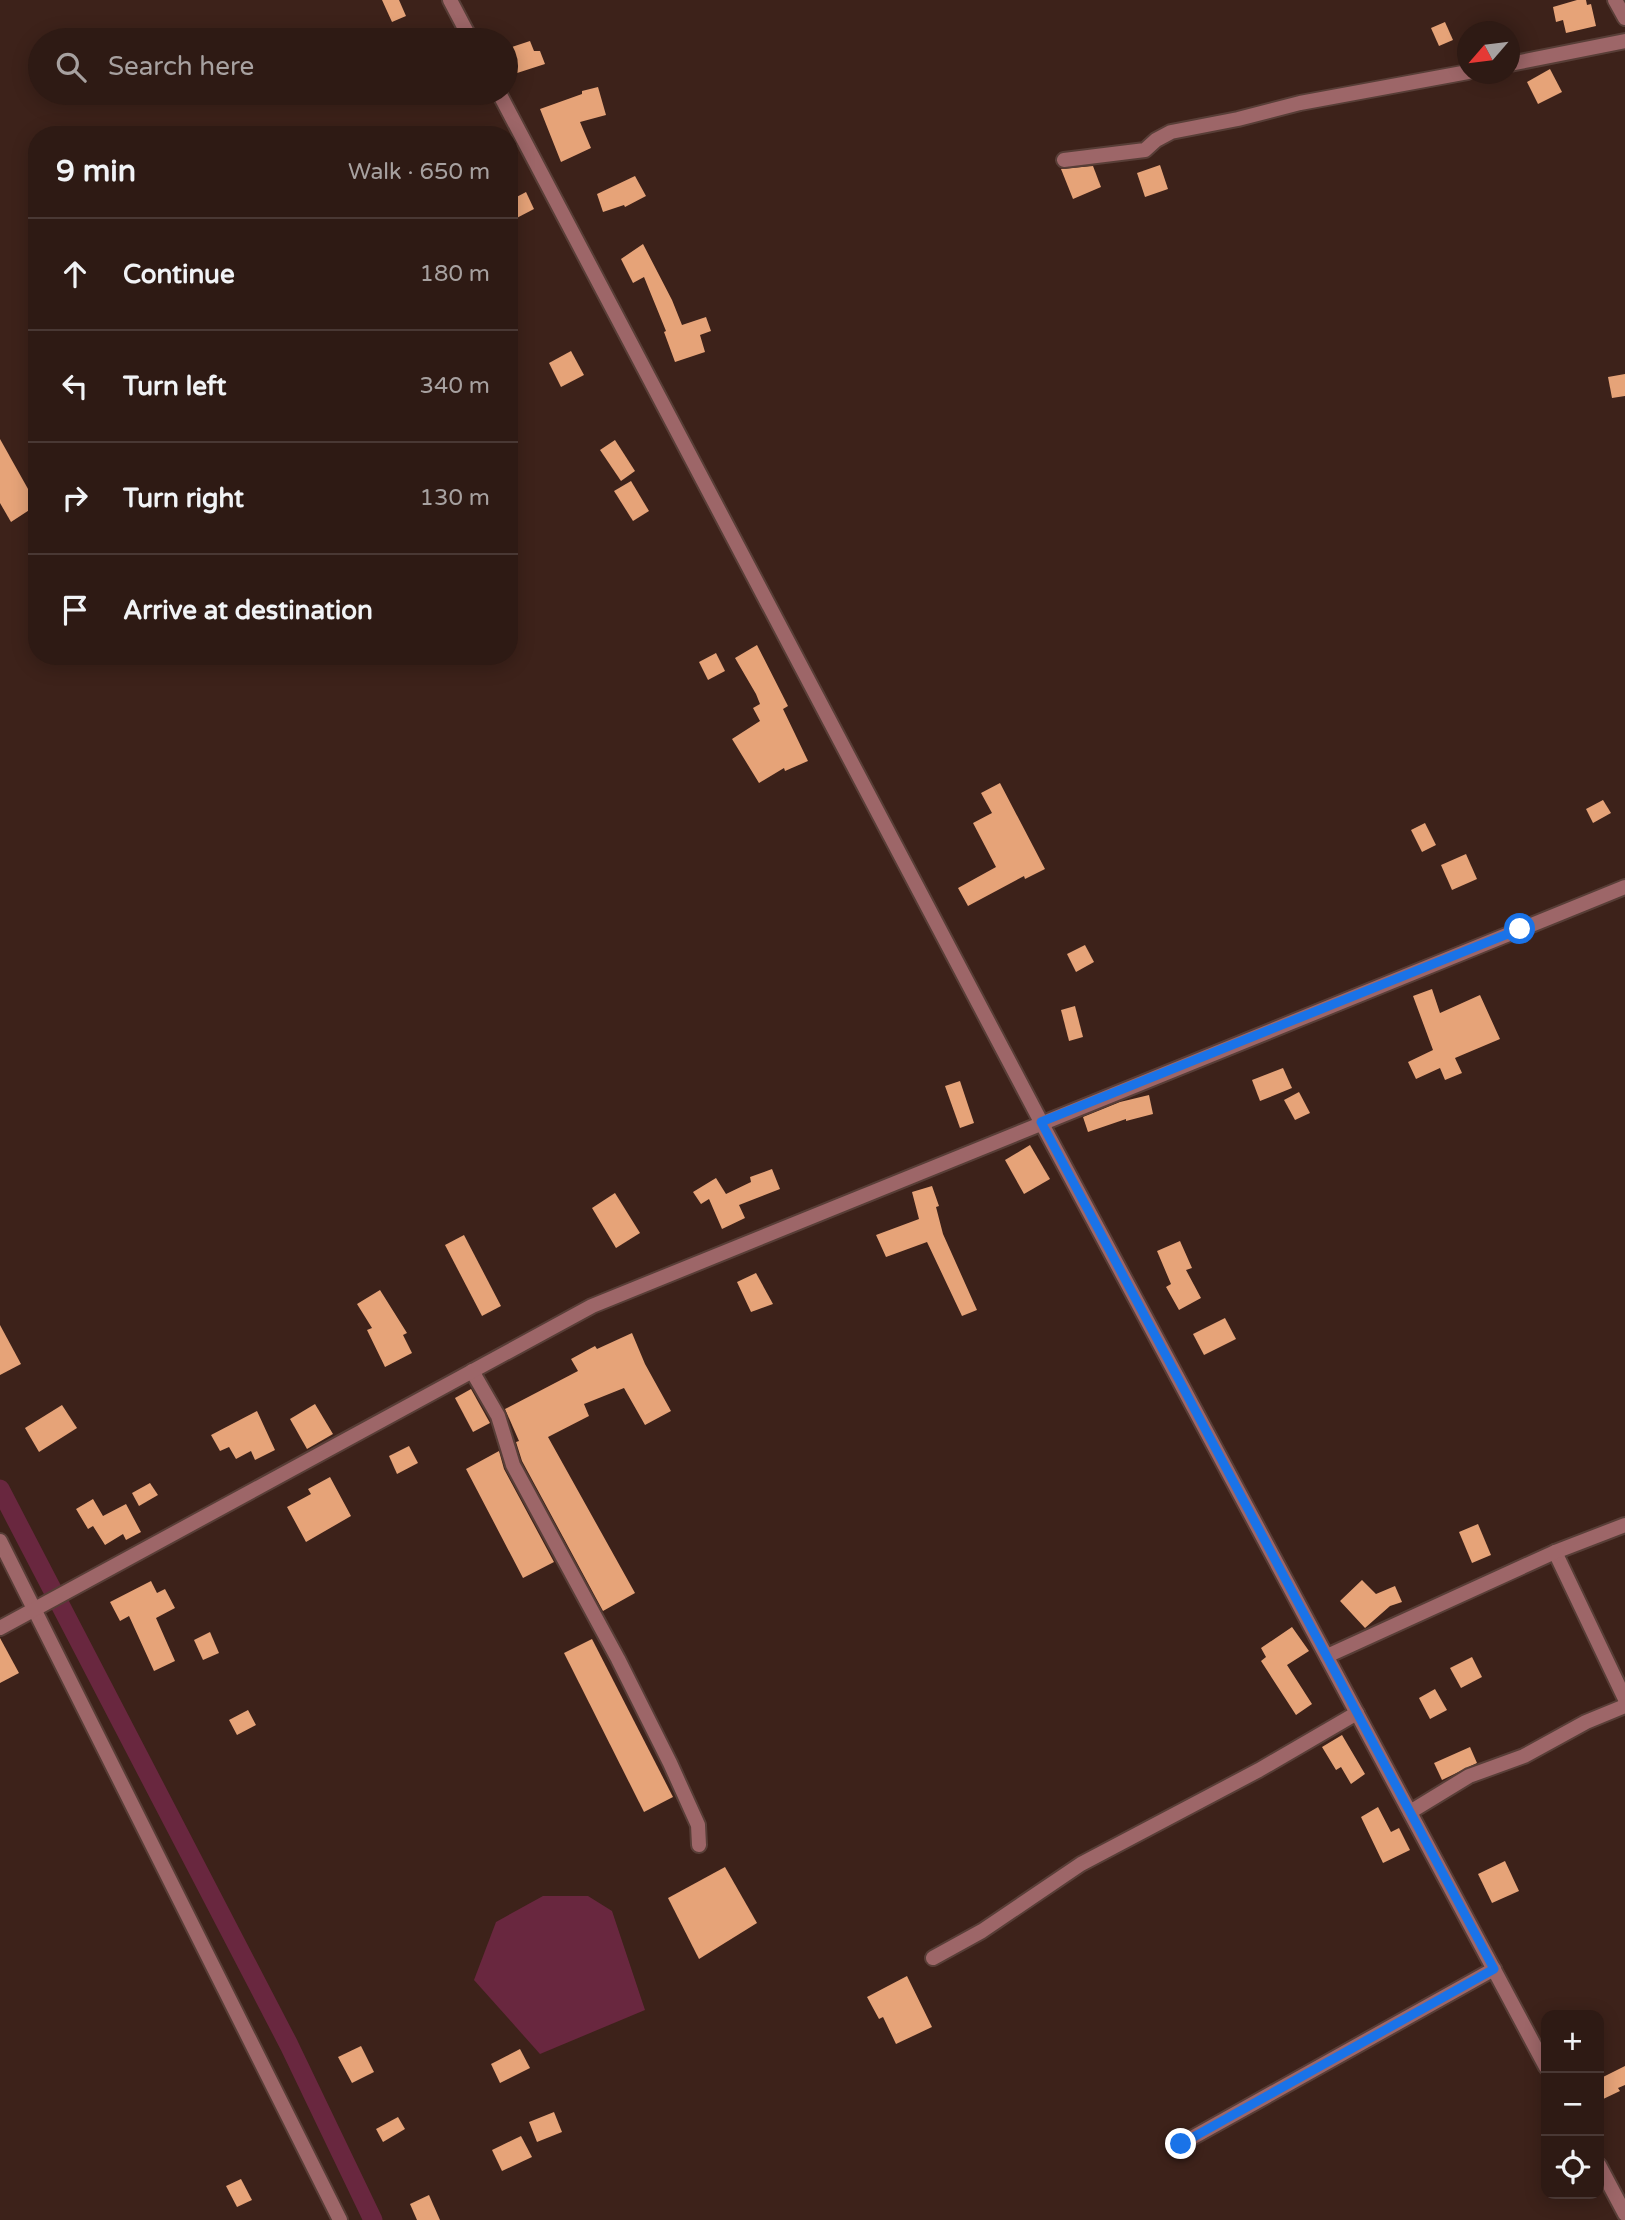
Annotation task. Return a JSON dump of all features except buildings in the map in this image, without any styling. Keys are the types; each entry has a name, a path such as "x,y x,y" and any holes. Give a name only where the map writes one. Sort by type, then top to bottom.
{"street":[{"path":"450,0 465,28"},
{"path":"1615,0 1625,18"},
{"path":"1520,62 1625,41"},
{"path":"1064,160 1144,150 1171,132 1186,128 1457,74"},
{"path":"505,105 516,126"},
{"path":"518,129 1041,1122 1541,2058"},
{"path":"0,1628 592,1306 1625,887"},
{"path":"472,1371 498,1416 513,1465 618,1659 670,1763 698,1825 699,1845"},
{"path":"1327,1656 1555,1552 1625,1525"},
{"path":"0,1541 340,2220"},
{"path":"1555,1552 1625,1699"},
{"path":"1410,1812 1469,1776 1524,1756 1586,1722 1625,1706"},
{"path":"933,1958 982,1931 1081,1864 1259,1770 1357,1713"},
{"path":"1181,2144 1494,1969"},
{"path":"1604,2174 1625,2214"}],"shaded area":[{"path":"543,1896 588,1896 612,1911 645,2010 540,2054 474,1980 496,1922"}],"waterway":[{"path":"0,1489 289,2045 373,2220"}],"route":[{"path":"1181,2144 1494,1969 1041,1122 1520,929"}]}
